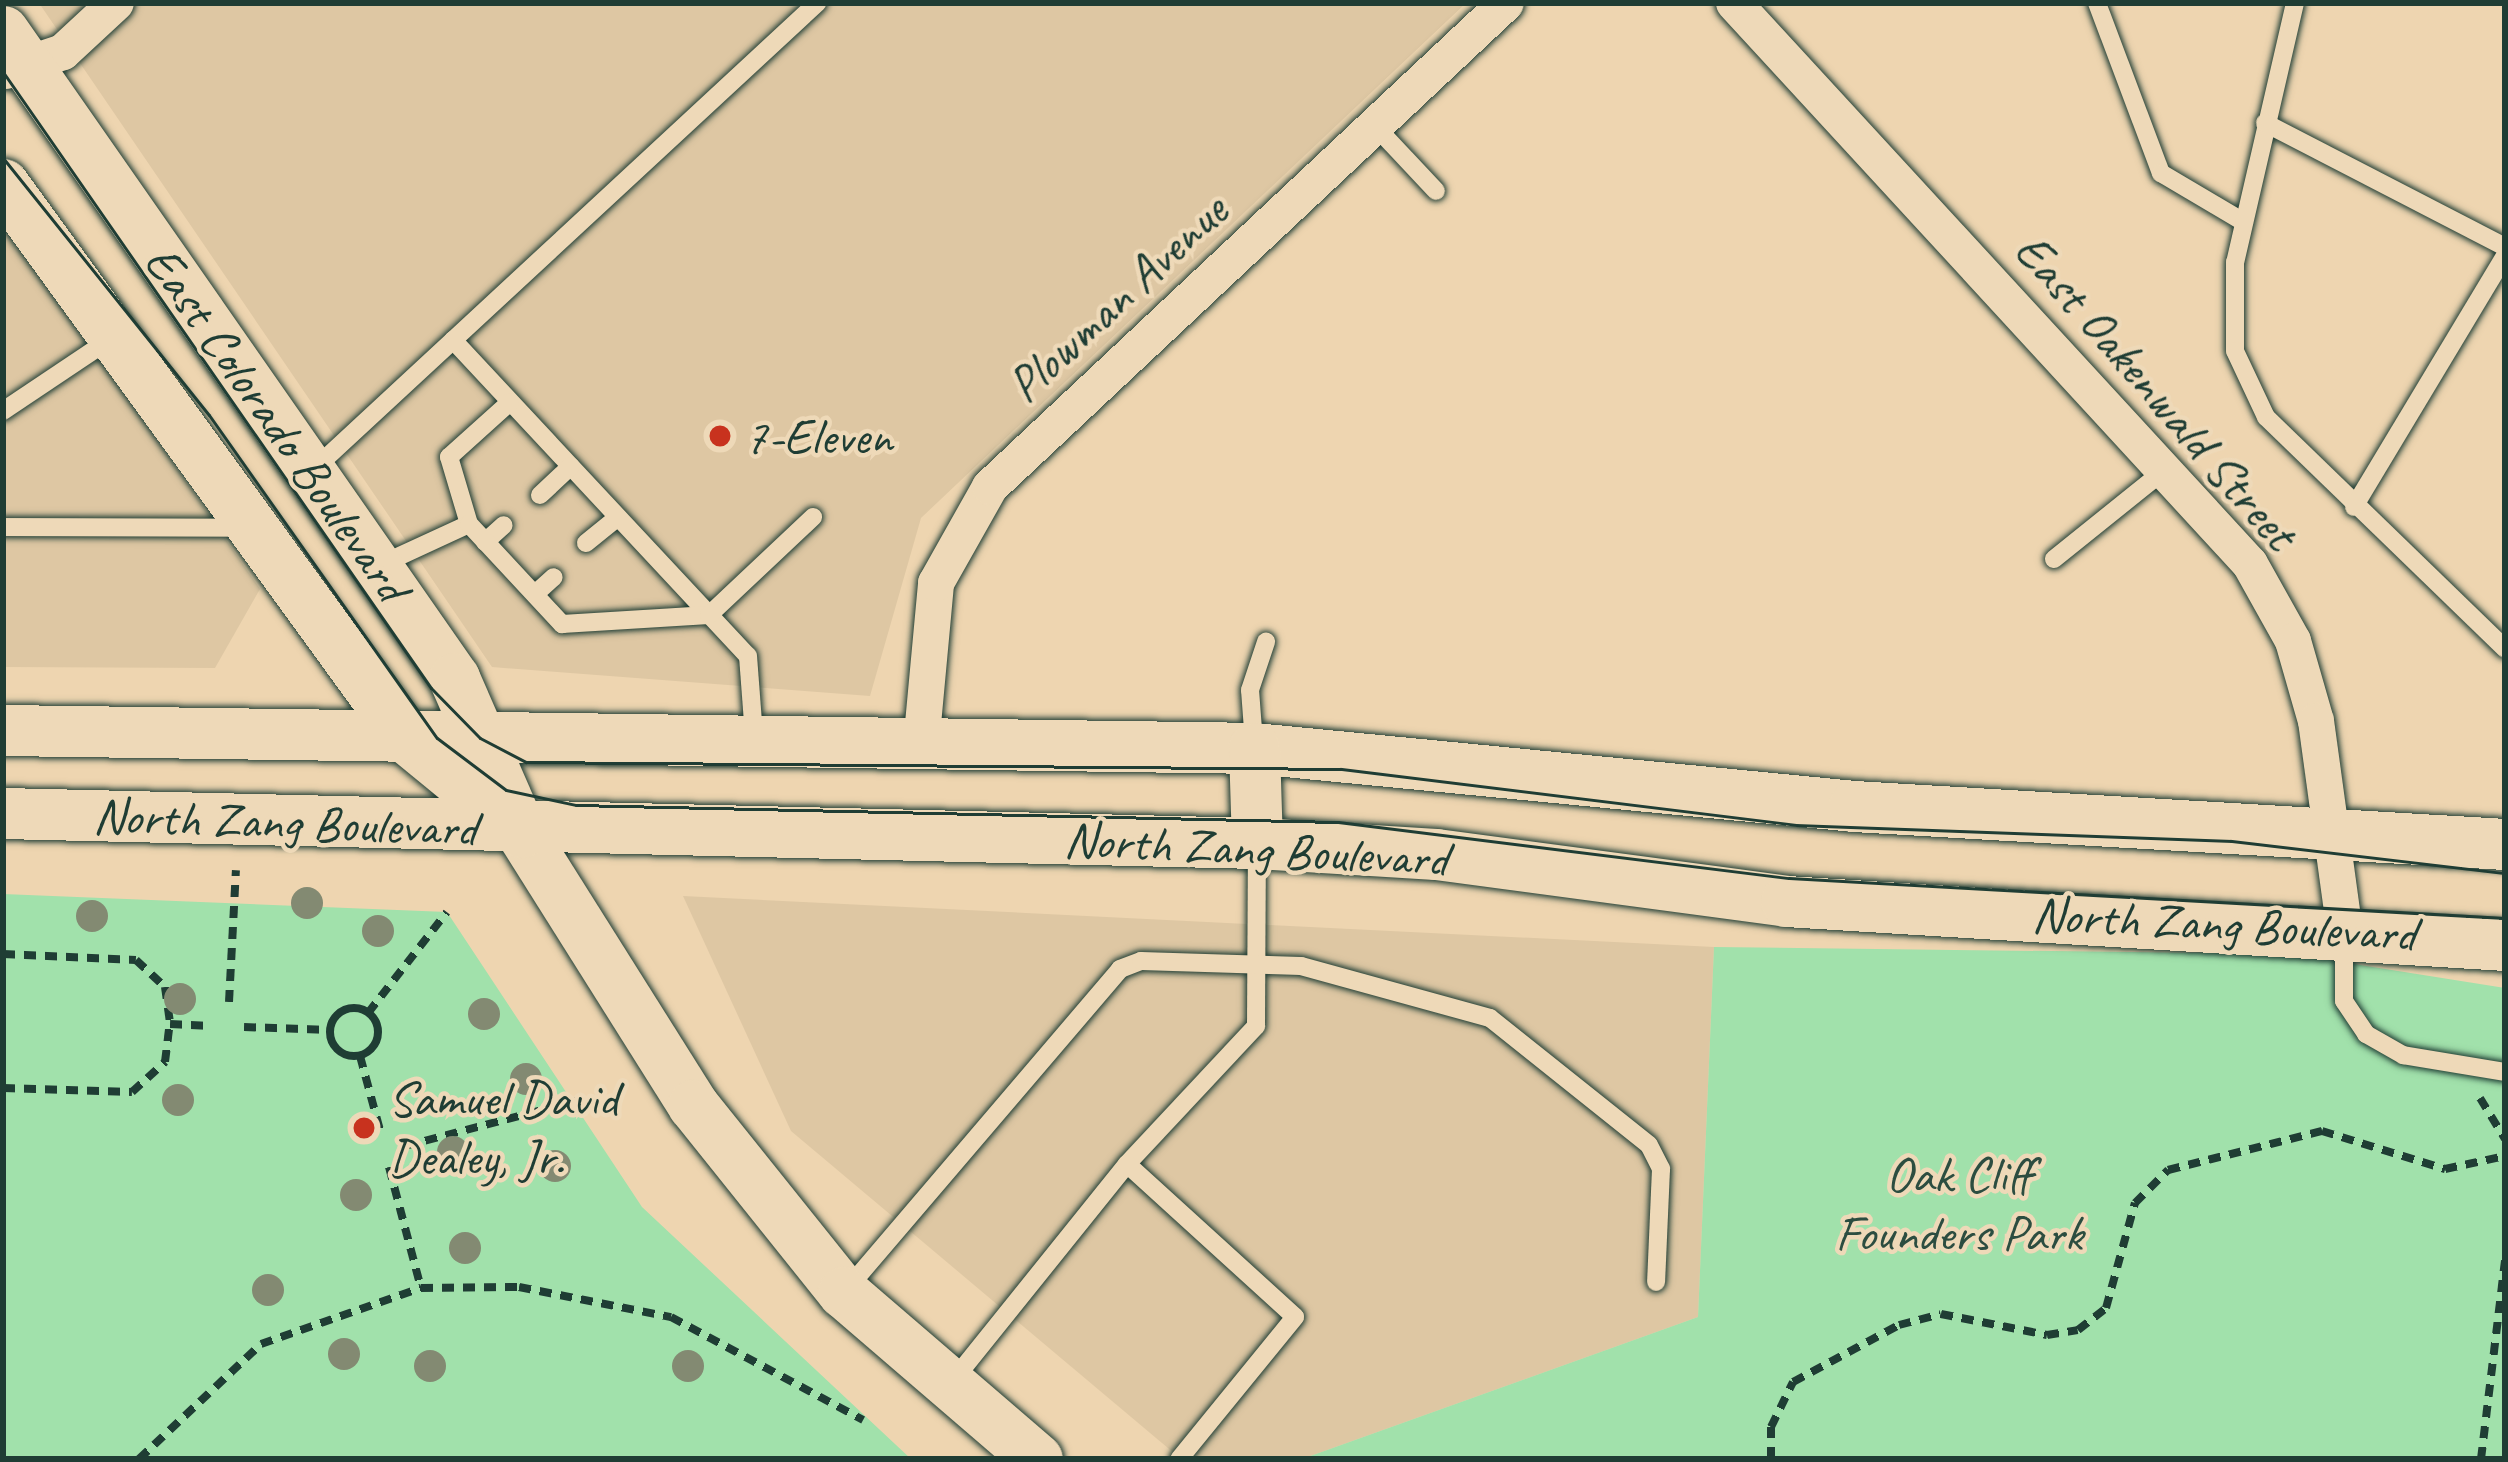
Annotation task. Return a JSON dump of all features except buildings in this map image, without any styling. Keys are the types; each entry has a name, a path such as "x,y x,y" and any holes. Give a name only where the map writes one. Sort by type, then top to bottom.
{"main road":[{"name":"East Colorado Boulevard","path":"11,56 378,566 488,739 521,832 693,1105 843,1292 947,1388 1037,1459"},
{"name":"East Colorado Boulevard","path":"3,184 405,737 521,832"},
{"name":"North Zang Boulevard","path":"3,730 488,739 922,735 1254,748 1854,806 2329,827 2505,844"},
{"path":"1254,748 1257,843"},
{"name":"North Zang Boulevard","path":"3,812 521,832 1257,843 1436,854 1786,902 2344,926 2505,944"}],"street":[{"path":"11,56 63,52 116,3"},
{"name":"Plowman Avenue","path":"922,735 936,583 990,487 1506,3"},
{"name":"East Oakenwald Street","path":"1734,3 2167,468 2250,564 2294,641 2344,926"}],"lane":[{"path":"312,471 817,3"},
{"path":"2097,3 2161,173 2244,222"},
{"path":"2295,3 2244,222 2235,351 2266,417 2505,649"},
{"path":"2264,123 2505,247"},
{"path":"1375,126 1436,191"},
{"path":"2354,507 2505,256"},
{"path":"3,411 114,336"},
{"path":"453,340 748,656 754,738"},
{"path":"511,402 449,457 469,524 562,624 709,615 812,517"},
{"path":"540,495 571,466"},
{"path":"2054,559 2167,468"},
{"path":"586,543 618,517"},
{"path":"378,566 469,524"},
{"path":"485,542 504,525"},
{"path":"3,527 255,529"},
{"path":"535,594 554,577"},
{"path":"1254,748 1250,690 1266,642"},
{"path":"947,1388 1127,1164 1256,1026 1257,843"},
{"path":"2344,926 2344,1001 2366,1034 2403,1055 2505,1072"},
{"path":"843,1292 1120,969 1257,960 1464,1006 1626,1121 1661,1169 1656,1282"},
{"path":"1127,1164 1295,1317 1179,1459"}],"path":[{"path":"229,1002 236,870"},
{"path":"368,1013 447,912"},
{"path":"3,954 136,960 165,987 170,1024 165,1062 132,1092 3,1088"},
{"path":"330,1030 341,1012 368,1013"},
{"path":"360,1056 378,1034 368,1013"},
{"path":"170,1024 211,1026"},
{"path":"244,1027 330,1030"},
{"path":"330,1030 338,1051 360,1056"},
{"path":"360,1056 381,1135"},
{"path":"405,1146 588,1098"},
{"path":"1771,1459 1771,1427 1793,1382 1899,1325 1941,1314 2047,1335 2078,1330 2106,1308 2135,1203 2168,1171 2322,1132 2445,1168 2505,1156"},
{"path":"389,1166 421,1288"},
{"path":"2481,1459 2505,1260"},
{"path":"139,1459 261,1344 421,1288 519,1287 671,1317 862,1420"}],"shaded area":[{"path":"39,3 1466,3 921,518 870,696 492,667"},
{"path":"3,218 260,589 215,668 3,667"},
{"path":"683,896 1714,947 1698,1317 1302,1459 1181,1459 791,1131"}],"green space":[{"path":"3,894 447,912 642,1207 911,1459 3,1459"},
{"name":"Oak Cliff Founders Park","path":"1714,947 2291,954 2505,988 2505,1459 1302,1459 1698,1317"}],"tram line":[{"path":"3,72 431,688 480,738 526,762 1341,769 1797,825 2231,841 2505,873"},
{"path":"3,158 209,415 437,738 506,790 576,805 1338,822 1789,878 2505,918"}],"place":[{"name":"7-Eleven","path":"720,436"},
{"name":"Samuel David Dealey, Jr.","path":"364,1128"}]}
